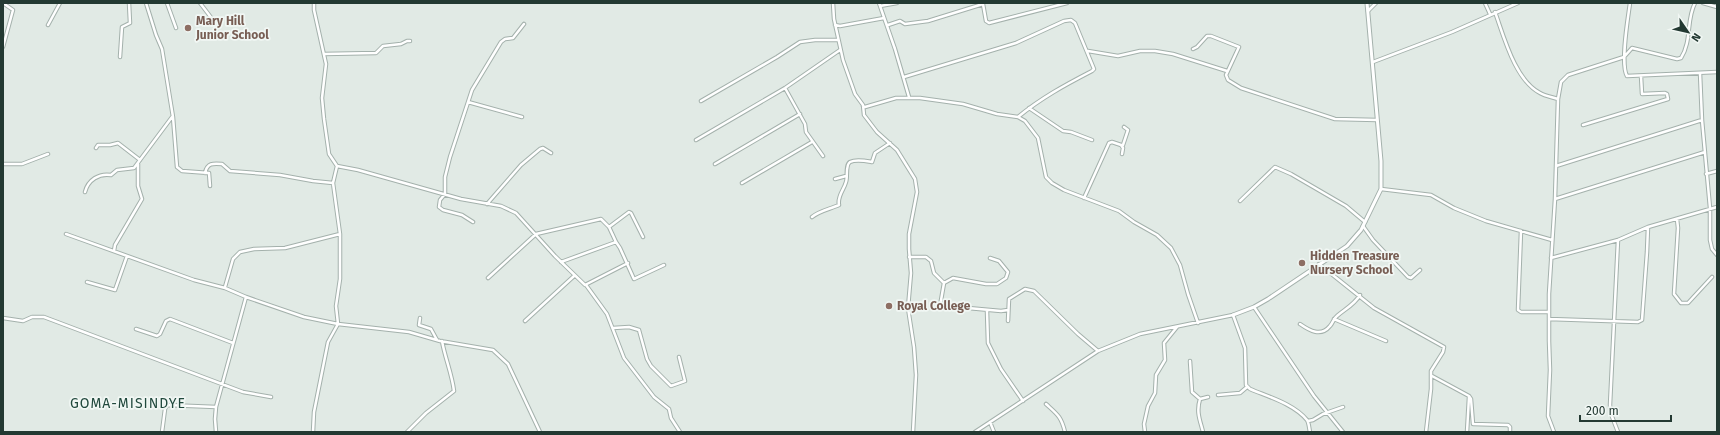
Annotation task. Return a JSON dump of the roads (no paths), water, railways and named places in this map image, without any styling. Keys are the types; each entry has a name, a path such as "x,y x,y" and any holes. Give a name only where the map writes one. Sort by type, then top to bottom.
{"street":[{"path":"3,3 12,10 3,47"},
{"path":"48,25 60,3"},
{"path":"120,57 122,27 130,23 129,3"},
{"path":"146,3 162,49 173,117 178,169 182,171 210,175 210,186"},
{"path":"167,3 176,28"},
{"path":"200,3 213,20"},
{"path":"312,432 314,412 328,342 338,324 336,306 340,279 340,234 334,183 336,166 329,154 324,119 322,98 326,64 314,10 314,3"},
{"path":"833,3 835,25 840,50 856,94 863,105 864,115 876,132 897,150 915,180 917,192 909,234 911,273 908,308 916,364 913,432"},
{"path":"896,3 880,5 888,25 909,97"},
{"path":"888,25 900,21 905,24 928,21 983,4 986,21 989,23 1068,3"},
{"path":"975,432 1098,351 1140,334 1233,315 1254,307 1347,246 1364,224 1381,189 1381,161 1367,3"},
{"path":"1368,11 1376,3"},
{"path":"1485,3 1490,14"},
{"path":"1373,62 1452,32 1518,3"},
{"path":"1630,3 1624,57 1624,70 1627,76 1717,72"},
{"path":"1554,432 1548,416 1550,370 1549,312 1559,88 1563,78 1624,57 1632,48 1677,59 1681,58 1685,52 1688,41 1692,9 1695,3"},
{"path":"1703,3 1717,7"},
{"path":"1495,12 1512,57 1523,77 1540,93 1558,99"},
{"path":"835,25 840,26 884,18"},
{"path":"904,77 1016,43 1064,21 1071,20 1075,23 1094,69 1055,90 1018,117"},
{"path":"473,222 462,215 439,208 440,200 445,194 445,177 450,156 472,90 501,42 505,39 513,38 524,24"},
{"path":"1193,49 1197,47 1207,36 1239,47 1226,75 1228,80 1241,88 1340,120 1377,120"},
{"path":"701,101 800,42 815,40 838,40"},
{"path":"324,54 376,53 383,46 398,45 410,41"},
{"path":"696,140 785,88 840,50"},
{"path":"1087,51 1118,56 1140,51 1167,53 1214,65 1228,71"},
{"path":"1700,73 1702,120 1710,208 1710,240 1712,249 1717,255"},
{"path":"1583,125 1668,99 1667,94 1665,93 1642,94 1641,76"},
{"path":"785,88 805,124 806,132 823,156"},
{"path":"863,105 865,106 887,100 909,97 945,101 997,114 1018,117 1031,126 1038,138 1046,177 1048,180 1060,189 1120,211 1134,222 1157,235 1171,248 1180,265 1198,323"},
{"path":"468,102 522,117"},
{"path":"1029,108 1062,131 1071,132 1092,140"},
{"path":"715,164 800,114"},
{"path":"85,192 88,183 94,178 104,174 111,175 117,170 133,169 173,117"},
{"path":"1556,166 1702,120"},
{"path":"1121,145 1123,145 1128,134 1128,130 1124,126"},
{"path":"742,183 812,142"},
{"path":"1084,198 1109,143 1112,142 1121,145"},
{"path":"96,148 98,146 118,143 140,160"},
{"path":"812,217 817,213 839,205 839,195 847,180 847,165 849,162 855,160 872,162 875,153 890,143"},
{"path":"1121,145 1123,148 1122,154"},
{"path":"486,204 521,165 540,149 543,148 551,153"},
{"path":"1555,199 1705,152"},
{"path":"3,164 22,164 48,154"},
{"path":"114,251 116,242 142,199 138,186 138,164"},
{"path":"204,173 206,168 211,164 222,164 230,171 280,175 334,183"},
{"path":"336,166 358,170 486,204 501,206 516,213 581,284 586,285 607,314 624,358 654,398 668,409 671,418 680,432"},
{"path":"1240,201 1275,167 1346,206 1364,224 1373,240 1408,277 1411,278 1420,270"},
{"path":"1706,174 1717,170"},
{"path":"835,178 846,176"},
{"path":"1381,189 1431,195 1442,199 1454,208 1486,221 1552,240"},
{"path":"1551,258 1618,240 1648,227 1717,207"},
{"path":"609,227 631,212 643,237"},
{"path":"488,278 536,234 602,219 609,227 628,263 632,277 636,279 664,265"},
{"path":"1677,219 1678,228 1674,294 1681,303 1688,303 1712,277"},
{"path":"1549,319 1638,322 1642,319 1648,227"},
{"path":"1521,232 1518,310 1521,312 1549,312"},
{"path":"66,234 194,280 225,288 246,297 304,317 338,324 409,332 442,341 491,349 505,360 540,432"},
{"path":"225,288 233,259 240,252 254,249 285,248 340,234"},
{"path":"1612,432 1618,432 1611,414 1610,405 1618,240"},
{"path":"561,262 616,242"},
{"path":"88,282 115,290 127,256"},
{"path":"909,257 926,258 931,261 934,273 944,283"},
{"path":"990,258 999,261 1008,272 1006,278 1001,283 986,284 953,278 944,283 940,306 942,308 957,307 987,310 1008,310"},
{"path":"586,285 628,263"},
{"path":"1319,264 1387,316 1444,347 1443,352 1431,371 1432,376 1426,432"},
{"path":"525,321 574,276"},
{"path":"1008,321 1008,310 1011,297 1025,289 1034,291 1078,334 1098,351"},
{"path":"1300,324 1312,331 1322,332 1331,325 1334,319 1353,304 1360,295"},
{"path":"216,432 216,407 246,297"},
{"path":"1254,307 1314,396 1343,432"},
{"path":"987,310 988,343 1001,369 1023,400"},
{"path":"1233,315 1245,348 1245,375 1247,387"},
{"path":"3,318 23,321 32,317 44,317 243,392 271,397"},
{"path":"420,318 419,325 431,329 438,340"},
{"path":"136,329 157,336 160,334 166,321 170,319 233,343"},
{"path":"1334,319 1386,341"},
{"path":"1145,432 1144,424 1148,406 1155,390 1156,374 1164,360 1164,343 1177,326"},
{"path":"613,328 629,327 639,330 644,354 650,366 671,386 684,383 685,381 679,357"},
{"path":"407,432 426,413 454,390 450,369 445,359 442,341"},
{"path":"1190,360 1192,392 1200,399"},
{"path":"1432,376 1469,396 1471,399 1473,424 1508,425 1510,427 1510,432"},
{"path":"1218,395 1240,393 1247,387"},
{"path":"1247,387 1281,402 1296,411 1308,421 1309,432"},
{"path":"1467,432 1469,396"},
{"path":"1200,399 1208,397"},
{"path":"1200,399 1198,420 1203,432"},
{"path":"1046,404 1056,411 1061,418 1065,432"},
{"path":"162,432 165,409 168,405 216,407"},
{"path":"1308,421 1344,407"},
{"path":"990,422 994,432"}],"place":[{"name":"Mary Hill Junior School","path":"188,28"},
{"name":"Hidden Treasure Nursery School","path":"1302,263"},
{"name":"Royal College","path":"889,306"}],"district":[{"name":"GOMA-MISINDYE","path":"128,403"}]}
